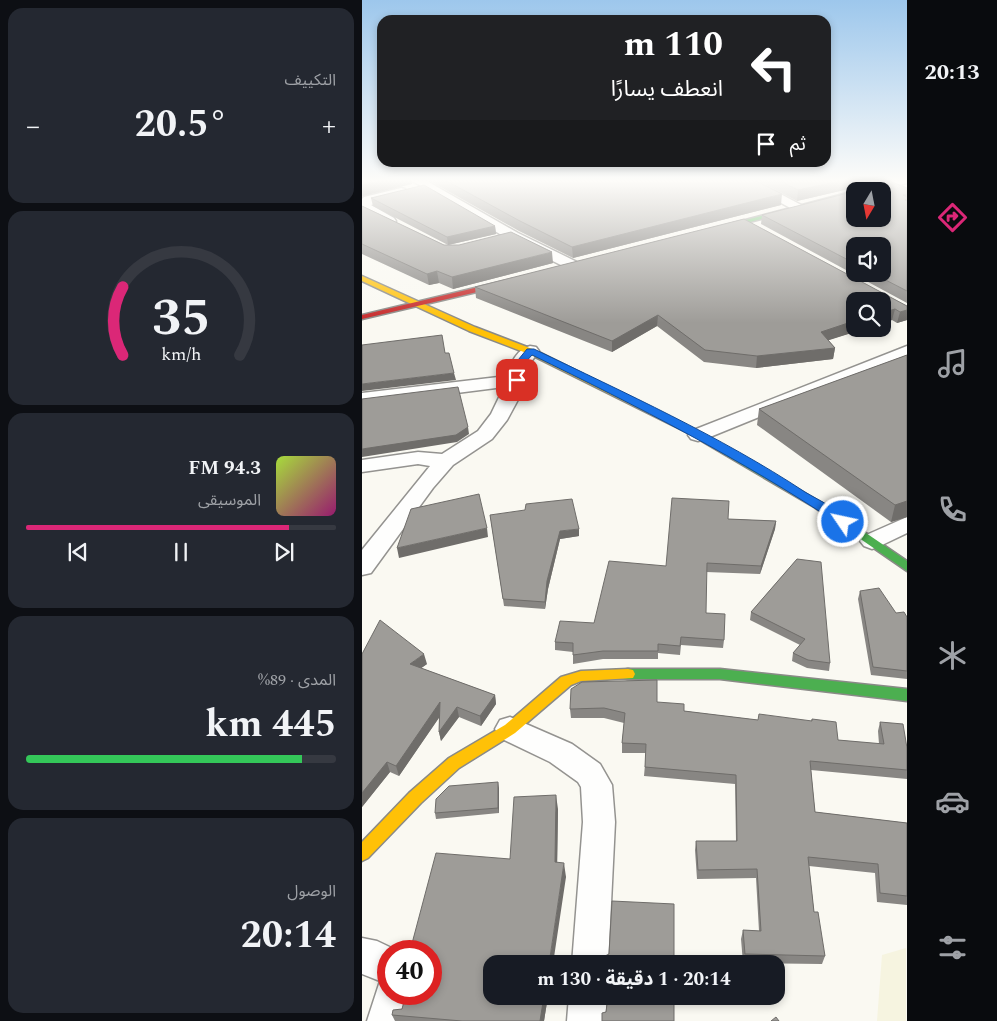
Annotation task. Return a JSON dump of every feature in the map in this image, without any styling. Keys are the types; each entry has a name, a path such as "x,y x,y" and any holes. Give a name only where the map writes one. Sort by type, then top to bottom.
{"street":[{"path":"499,228 513,236 577,264"},
{"path":"696,233 717,228"},
{"path":"755,228 761,231"},
{"path":"497,240 513,236"},
{"path":"553,270 577,264"},
{"path":"362,278 418,305 530,351 628,398 698,435 784,483 872,541 906,567"},
{"path":"362,317 524,278"},
{"path":"362,567 371,543 425,483 446,461 485,435 500,416 517,380 519,365 530,351"},
{"path":"698,435 906,351"},
{"path":"362,399 517,380"},
{"path":"362,466 418,458 446,461"},
{"path":"872,541 906,524"},
{"path":"362,853 415,798 454,763 510,729 553,690 566,681 581,676 603,674 720,674 906,694"},
{"path":"510,729 561,753 589,772 596,785 599,822 591,955"},
{"path":"362,956 377,959"},
{"path":"386,1021 391,1005"},
{"path":"586,1021 587,1005"}],"shaded area":[{"path":"906,948 906,1021 877,1021 882,955"}],"building":[{"path":"362,228 408,228 444,245 459,245 511,232 552,252 452,277 437,271 427,274 362,244"},
{"path":"429,228 488,228 447,237"},
{"path":"533,228 649,228 572,247"},
{"path":"710,228 760,228 846,273 846,282 862,282 881,292 846,292 846,324 821,332 835,348 757,356 705,350 658,315 612,341 475,287"},
{"path":"786,228 907,228 907,291 890,282 891,237 846,237 846,259"},
{"path":"891,297 907,306 907,310 900,312 895,309 891,310"},
{"path":"442,335 445,353 449,353 454,373 362,384 362,345"},
{"path":"907,355 907,501 895,505 759,409"},
{"path":"458,387 468,427 456,435 362,449 362,399"},
{"path":"479,494 487,528 397,548 411,509"},
{"path":"672,498 729,501 728,519 776,521 761,566 707,563 706,613 725,614 724,640 681,637 680,646 658,644 658,651 603,651 573,655 573,643 555,642 560,621 594,623 609,561 666,566"},
{"path":"572,499 579,529 560,531 547,581 545,602 503,599 490,515 525,510 526,504"},
{"path":"797,559 821,562 830,663 808,660 793,653 805,639 751,612"},
{"path":"879,588 896,613 904,612 907,617 907,671 873,667 860,591"},
{"path":"380,620 424,654 410,664 495,695 480,716 457,707 439,732 440,702 396,766 387,762 362,793 362,654"},
{"path":"657,680 657,702 684,704 684,711 758,720 759,714 836,722 838,740 884,744 880,722 903,724 907,748 907,770 810,761 815,812 907,823 907,896 880,893 878,864 808,857 814,912 818,912 825,956 745,954 743,930 761,931 757,869 698,870 696,841 737,841 736,775 645,767 646,744 622,743 625,713 604,708 570,709 571,689 582,682"},
{"path":"498,782 498,808 435,813 436,799 449,786"},
{"path":"556,795 555,862 564,863 550,955 483,955 483,1005 543,1005 540,1021 462,1021 392,1015 393,1010 402,1009 403,1005 442,1005 442,940 413,940 436,853 510,859 514,797"},
{"path":"612,901 674,904 674,955 607,955 609,954"},
{"path":"607,1005 674,1005 674,1021 602,1021 602,1013 606,1012"},
{"path":"776,1017 779,1021 771,1021"}],"traffic: fast":[{"path":"711,230 720,228"},
{"path":"692,431 818,505 907,567"},
{"path":"628,674 720,674 907,695"}],"traffic: slow":[{"path":"362,278 472,329 532,352 692,431"},
{"path":"362,853 415,798 454,763 510,729 566,681 581,676 628,674"}],"traffic: jam":[{"path":"362,317 512,281"}],"route":[{"path":"517,380 519,365 530,351 628,398 698,435 784,483 843,522"}]}
